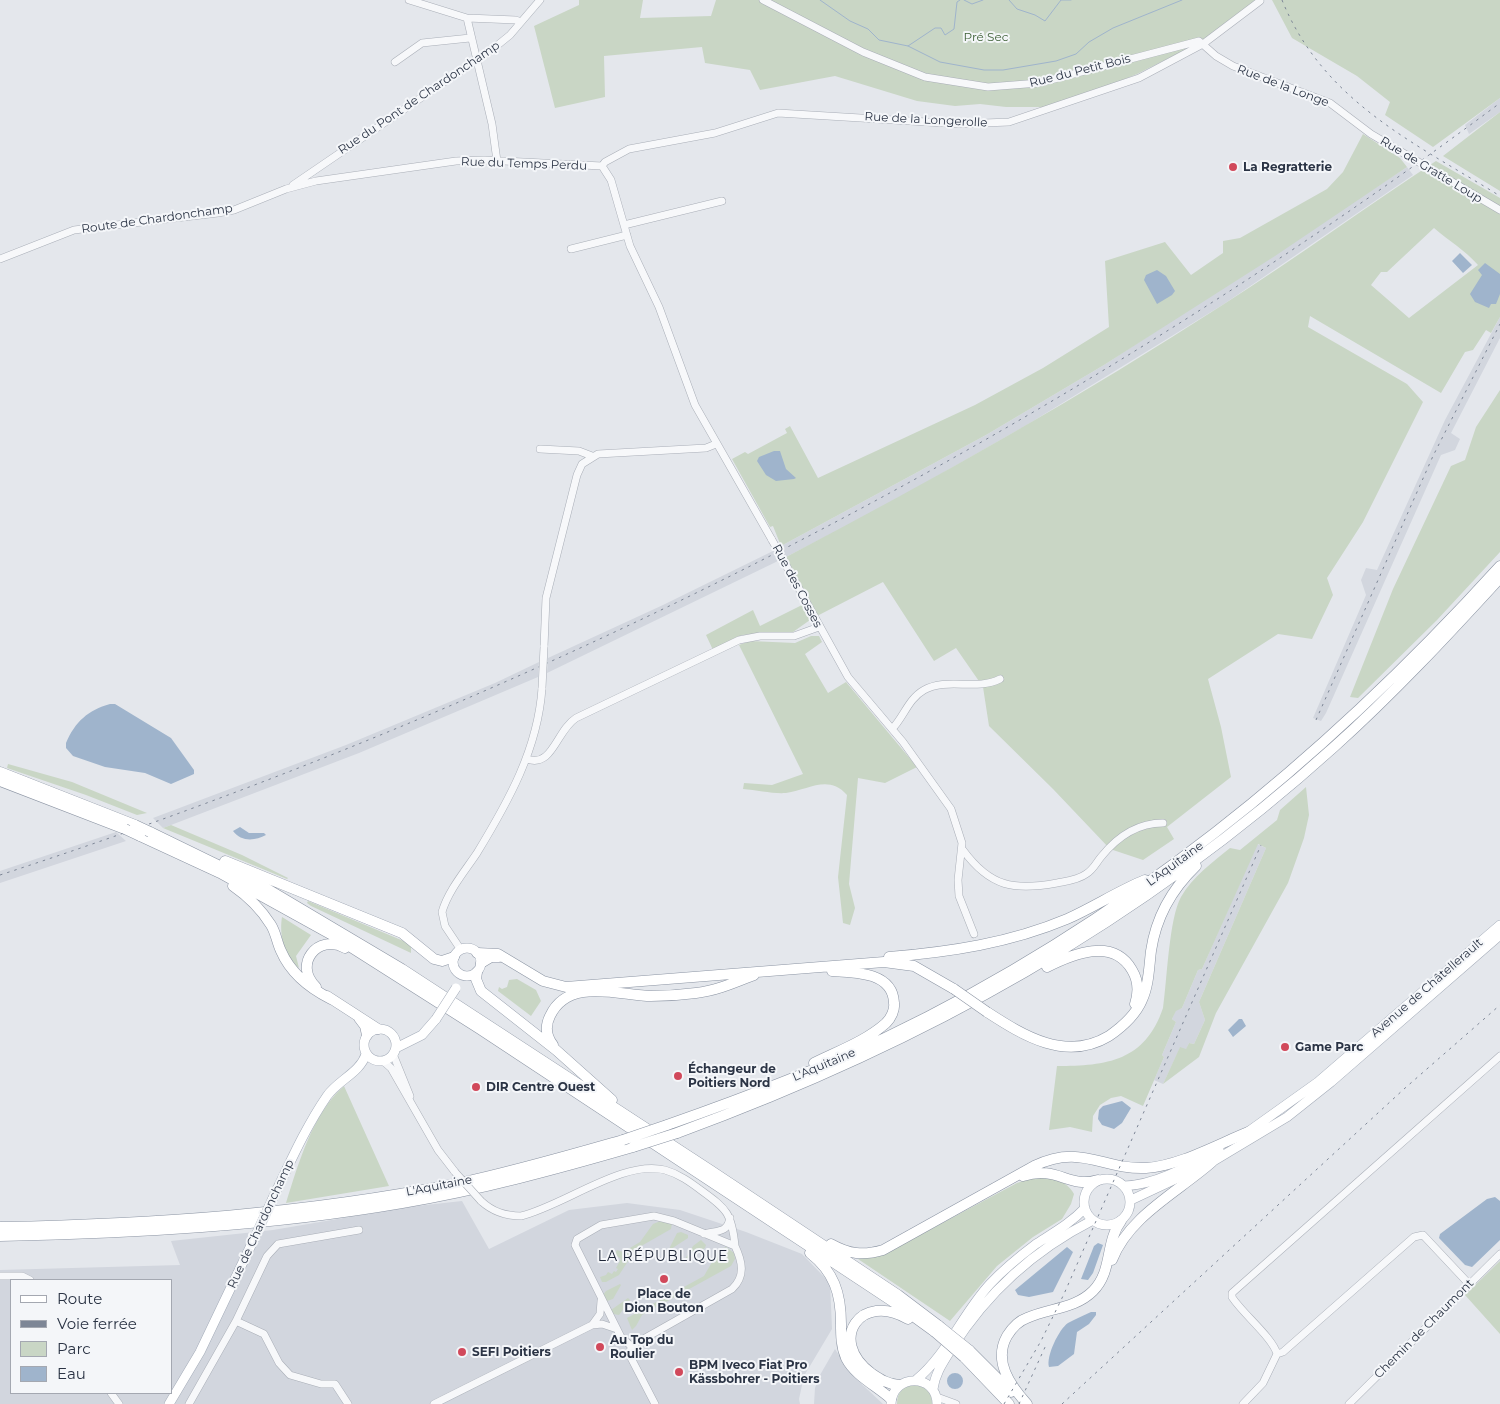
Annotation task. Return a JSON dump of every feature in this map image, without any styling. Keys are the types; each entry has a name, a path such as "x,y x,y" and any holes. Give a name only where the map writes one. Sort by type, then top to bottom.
{"highway":[{"name":"L'Aquitaine","path":"0,1227 185,1220 326,1206 457,1183 593,1148 816,1069 918,1022 1040,954 1162,873 1248,808 1329,739 1406,666 1500,566"},
{"name":"L'Aquitaine","path":"0,1236 213,1227 328,1215 459,1192 559,1168 633,1147 677,1133 790,1090 923,1029 1073,944 1146,896 1220,842 1298,778 1363,720 1439,644 1500,578"},
{"path":"0,772 101,810 119,814 153,831 402,933 434,958 442,961 458,954"},
{"path":"0,781 125,829 165,847 267,898 376,962 936,1330 967,1354 1022,1404"},
{"path":"153,831 269,890 361,944 713,1172 898,1295 936,1330"},
{"path":"556,1050 548,1035 549,1017 561,1002 582,989 884,962 906,964 922,969 1030,1038 1050,1045 1068,1047 1093,1044 1121,1027 1132,1014 1145,992 1154,938 1164,908 1181,882 1220,842"},
{"path":"165,847 249,898 271,925 282,953 292,970 305,984 331,998"},
{"path":"842,965 884,958 951,951 1015,937 1067,919 1128,887 1162,873"},
{"path":"376,962 334,943 322,945 314,951 307,964 311,983 378,1029"},
{"path":"923,1029 1057,962 1092,950 1115,954 1125,961 1132,970 1137,981 1137,993 1132,1014"},
{"path":"477,953 492,952 543,981 557,986 649,996 698,993 764,972"},
{"path":"507,959 496,956 479,968 476,979 481,991 556,1050 621,1107 693,1156 713,1172 739,1185 839,1249 864,1254 893,1246 1044,1161 1069,1156 1084,1156 1135,1168 1157,1166 1251,1131"},
{"path":"665,1124 802,1069 863,1038 890,1019 894,1010 894,999 890,988 877,977 801,968"},
{"path":"357,1015 365,1026 367,1035"},
{"path":"1027,1404 1009,1381 1004,1371 1002,1351 1010,1332 1025,1318 1082,1300 1099,1284 1120,1243 1136,1225 1212,1162"},
{"path":"1010,1180 1043,1172 1058,1174 1082,1184 1098,1180"},
{"path":"731,1194 795,1241 828,1270 839,1294 841,1338 846,1357 855,1370 891,1402"},
{"path":"1107,1267 1112,1235 1120,1221"},
{"path":"899,1385 883,1381 856,1359 850,1342 856,1323 869,1312 885,1310 936,1330"},
{"path":"967,1354 1009,1404"}],"main road":[{"name":"Avenue de Châtellerault","path":"1124,1186 1140,1184 1171,1174 1251,1131 1318,1082 1500,925"},
{"name":"Avenue de Châtellerault","path":"1131,1200 1212,1162 1272,1127 1316,1095 1500,936"},
{"path":"469,949 477,953 479,968 470,976 462,975 455,970 458,954 469,949"},
{"path":"355,1071 379,1061 422,1034 436,1019 462,975"},
{"path":"379,1061 366,1054 363,1044 367,1035 378,1029 384,1030 393,1036 422,1034"},
{"path":"393,1036 394,1051"},
{"name":"Rue de Chardonchamp","path":"169,1404 200,1352 298,1147 327,1097 337,1084 362,1064 366,1054"},
{"path":"1112,1179 1124,1186 1131,1200 1129,1211 1120,1221 1106,1226 1093,1220 1085,1208 1086,1193 1098,1180 1112,1179"},
{"path":"916,1380 931,1366 969,1310 999,1275 1017,1259 1074,1219 1085,1208"},
{"path":"936,1397 939,1370 960,1336 999,1286 1032,1257 1093,1220"},
{"path":"891,1402 899,1385 907,1381 916,1380 926,1383 936,1397"}],"street":[{"path":"409,0 467,18 516,20 520,22"},
{"name":"Rue du Pont de Chardonchamp","path":"286,189 503,41 540,0"},
{"name":"Rue du Petit Bois","path":"763,0 863,52 925,77 988,87 1039,83 1195,41 1203,44"},
{"name":"Rue de la Longerolle","path":"602,166 629,149 716,133 778,113 982,125 1009,122 1139,78 1203,44 1260,1"},
{"path":"467,18 470,38 492,124 497,161"},
{"path":"395,62 422,44 470,38"},
{"name":"Rue de la Longe","path":"1203,44 1216,56 1233,66 1322,99 1363,129"},
{"name":"Rue de Gratte Loup","path":"1363,129 1500,210"},
{"name":"Rue du Temps Perdu","path":"286,189 327,179 456,161 602,166"},
{"name":"Rue des Cosses","path":"602,166 611,180 627,235 659,308 695,405 716,444 848,677 892,729 948,804 958,825 963,850 958,880 959,896 974,934"},
{"path":"314,170 319,177 327,179"},
{"path":"306,176 310,181 316,181"},
{"name":"Route de Chardonchamp","path":"0,259 74,230 218,214 234,210 286,189"},
{"path":"624,225 722,201"},
{"path":"571,249 627,235"},
{"path":"458,954 442,919 444,906 501,812 527,759 541,707 546,598 553,563 579,469 592,456 606,453 706,448 716,444"},
{"path":"540,449 579,451 592,456"},
{"path":"527,759 535,761 546,757 564,728 576,718 739,640 760,636 794,636 819,627"},
{"path":"892,729 906,708 924,690 934,686 985,685 1000,679"},
{"path":"963,850 978,869 993,880 1013,886 1039,887 1084,876 1111,846 1135,828 1147,823 1163,823"},
{"path":"394,1051 412,1103"},
{"path":"1277,1354 1274,1346 1242,1312 1232,1297 1232,1293 1500,1056"},
{"path":"379,1061 391,1068 438,1150 455,1172 481,1201 502,1214 521,1216 624,1173 636,1169 654,1168 682,1177 720,1204 730,1218 733,1228 734,1246 742,1266 736,1284 631,1346"},
{"path":"631,1346 625,1342 617,1330 601,1299 575,1245 577,1239 601,1225 654,1216 734,1246"},
{"path":"704,1234 722,1231 727,1226 730,1218"},
{"path":"189,1404 236,1321 267,1256 278,1244 359,1230"},
{"path":"1243,1404 1263,1383 1277,1354 1283,1352 1414,1237 1423,1235 1469,1284"},
{"name":"Chemin de Chaumont","path":"1349,1404 1500,1254"},
{"path":"0,1276 22,1276 28,1279"},
{"path":"592,1325 600,1314 601,1299"},
{"path":"236,1321 264,1334 279,1362 290,1375 321,1384 335,1384 348,1404"},
{"path":"434,1404 592,1325 602,1324 617,1330"},
{"path":"631,1346 630,1356 655,1404"},
{"path":"936,1397 956,1404"}],"shaded area":[{"path":"1500,98 1500,112 1469,134 1465,125"},
{"path":"1407,167 1413,175 1224,304 1025,426 883,507 786,557 781,546 986,435 1104,365"},
{"path":"1500,317 1500,338 1451,433 1460,439 1455,450 1441,455 1326,713 1321,721 1313,718 1366,595 1361,580 1366,568 1377,570 1445,420"},
{"path":"773,551 778,561 547,673 548,658 663,605"},
{"path":"539,662 538,677 359,753 163,828 153,818 346,745 495,683"},
{"path":"116,832 126,841 0,883 0,871"},
{"path":"1257,844 1266,848 1199,1002 1205,1020 1194,1044 1189,1043 1186,1050 1180,1048 1163,1084 1154,1080 1176,1022 1172,1019 1176,1010 1182,1008 1198,970 1202,969"},
{"path":"462,1201 489,1249 569,1210 627,1203 680,1210 746,1232 802,1254 830,1283 832,1329 804,1376 799,1399 800,1404 0,1404 0,1270 180,1265 171,1241 273,1230 408,1207"},
{"path":"835,1349 852,1375 883,1404 814,1404 815,1388"}],"green space":[{"name":"Pré Sec","path":"579,0 643,0 640,18 711,16 716,0 1257,0 1203,41 1137,74 1091,93 1046,107 1006,107 980,104 955,106 917,101 835,76 760,90 750,70 705,63 702,47 604,56 605,97 555,108 534,26 579,5"},
{"path":"1272,0 1500,0 1500,98 1433,147 1385,115 1390,102 1357,76 1292,38"},
{"path":"1500,112 1500,191 1443,156"},
{"path":"1363,134 1400,158 1407,167 1275,256 1104,365 986,435 781,546 773,526 770,527 732,459 745,452 748,454 787,433 785,429 790,426 818,478 975,405 1043,368 1109,327 1105,261 1165,242 1191,275 1223,253 1223,241 1240,238 1327,189 1343,172"},
{"path":"1436,161 1500,198 1500,317 1491,333 1486,330 1473,350 1465,352 1441,393 1310,316 1308,327 1407,384 1423,402 1363,522 1327,578 1333,595 1312,639 1278,634 1208,679 1221,727 1231,777 1167,827 1174,839 1143,860 1110,849 989,726 983,687 956,648 934,661 883,582 817,616 786,557 953,467 1117,371 1251,287","holes":["1434,228 1478,265 1409,318 1371,285 1381,272 1387,272"]},
{"path":"1500,390 1500,552 1437,620 1358,698 1350,697 1393,589 1451,466 1465,460 1476,427"},
{"path":"802,605 810,620 793,632 742,635 713,650 706,635 753,610 760,626"},
{"path":"811,636 819,636 822,642 805,654 828,693 846,682 917,767 885,783 858,778 849,884 855,908 850,925 843,923 838,877 847,795 833,785 825,784 786,793 743,789 744,783 772,785 803,774 739,645 750,641 795,643"},
{"path":"8,764 72,782 147,813 137,815 7,768"},
{"path":"1306,787 1309,815 1304,838 1288,883 1216,1013 1199,1057 1163,1084 1180,1047 1186,1049 1189,1043 1194,1044 1205,1020 1199,1002 1266,848 1258,844 1202,969 1198,970 1182,1008 1176,1011 1172,1019 1176,1022 1162,1055 1164,1057 1143,1106 1121,1096 1111,1098 1100,1105 1093,1116 1092,1132 1070,1127 1049,1130 1057,1066 1108,1062 1122,1057 1135,1050 1155,1026 1163,1008 1169,950 1177,907 1181,897 1191,883 1203,870 1230,848 1240,850 1277,820 1280,810"},
{"path":"171,825 242,855 288,878 163,828"},
{"path":"308,901 406,942 411,947 411,953 311,906 307,903"},
{"path":"282,917 311,935 296,956 299,968 286,951 284,945 281,931"},
{"path":"517,979 536,990 541,1001 531,1016 498,991 499,987 502,989 507,987 509,980"},
{"path":"344,1086 389,1186 286,1203 301,1156 315,1124 333,1097"},
{"path":"1036,1177 1053,1179 1067,1185 1074,1194 1071,1204 1062,1219 1033,1237 997,1266 950,1321 858,1259 890,1251 1017,1183"},
{"path":"663,1220 672,1223 671,1229 636,1249 619,1275 606,1282 602,1282 600,1277 608,1272 612,1274 618,1269 616,1268 621,1259 617,1256 615,1260 612,1258 617,1250 623,1252 640,1242 653,1224"},
{"path":"681,1232 688,1235 688,1238 668,1251 677,1233"},
{"path":"701,1240 706,1245 705,1248 684,1261 693,1246"},
{"path":"726,1247 734,1253 735,1259 731,1266 642,1315 632,1330 627,1318 704,1276 719,1250"},
{"path":"1500,1261 1500,1334 1465,1295"},
{"path":"620,1284 613,1299 607,1301 603,1295 606,1291"},
{"path":"628,1298 630,1300 619,1315 613,1314 611,1310"},
{"path":"915,1384 928,1391 932,1404 897,1404 898,1396 902,1390 907,1386"}],"water":[{"path":"1460,253 1472,265 1463,273 1452,261"},
{"path":"1485,263 1500,274 1500,294 1496,304 1491,304 1489,308 1475,302 1470,294 1482,275 1478,270"},
{"path":"1157,270 1166,276 1175,291 1157,304 1144,280 1146,275"},
{"path":"774,451 780,451 786,469 796,478 776,481 766,475 757,461 759,457"},
{"path":"110,704 115,704 171,738 194,770 194,774 171,784 145,773 105,767 73,756 66,748 66,743 78,723 89,713"},
{"path":"240,827 249,833 264,833 266,835 253,839 244,839 233,831"},
{"path":"1239,1019 1242,1019 1246,1026 1233,1037 1228,1030"},
{"path":"1122,1101 1131,1108 1122,1123 1114,1129 1102,1125 1098,1119 1099,1110 1103,1106"},
{"path":"1495,1197 1500,1201 1500,1240 1472,1267 1465,1265 1439,1238 1440,1234 1487,1199"},
{"path":"1098,1243 1103,1245 1093,1273 1088,1280 1081,1279 1094,1246"},
{"path":"1067,1247 1073,1252 1053,1292 1029,1297 1018,1295 1015,1290"},
{"path":"1091,1312 1096,1312 1096,1315 1089,1324 1077,1332 1074,1354 1058,1366 1049,1367 1051,1350 1064,1326"},
{"path":"955,1373 961,1375 963,1381 961,1387 955,1389 949,1387 947,1381 949,1375"}],"waterway":[{"path":"820,0 850,21 868,29 879,40 908,46 935,28 941,28 945,35 954,29 957,2 960,0"},
{"path":"964,0 972,4 983,0"},
{"path":"1009,0 1017,9 1035,15 1045,21 1061,0 1071,0"},
{"path":"908,46 940,62 984,70 1003,70 1056,61 1076,54 1089,42 1113,28 1182,0"}],"railway":[{"path":"1282,0 1300,35 1321,66 1346,92 1374,116 1404,137 1500,196"},
{"path":"0,875 200,805 397,728 591,643 782,550 968,450 1150,342 1328,226 1500,103"},
{"path":"1316,720 1433,456 1500,324"},
{"path":"1004,1404 1041,1341 1064,1294 1261,845"},
{"path":"1062,1404 1404,1089 1500,1005"},
{"path":"1019,1404 1046,1345"}],"place":[{"name":"La Regratterie","path":"1233,167"},
{"name":"Game Parc","path":"1285,1047"},
{"name":"Échangeur de Poitiers Nord","path":"678,1076"},
{"name":"DIR Centre Ouest","path":"476,1087"},
{"name":"Place de Dion Bouton","path":"664,1279"},
{"name":"Au Top du Roulier","path":"600,1347"},
{"name":"SEFI Poitiers","path":"462,1352"},
{"name":"BPM Iveco Fiat Pro Kässbohrer - Poitiers","path":"679,1372"}],"district":[{"name":"LA RÉPUBLIQUE","path":"663,1257"}]}
